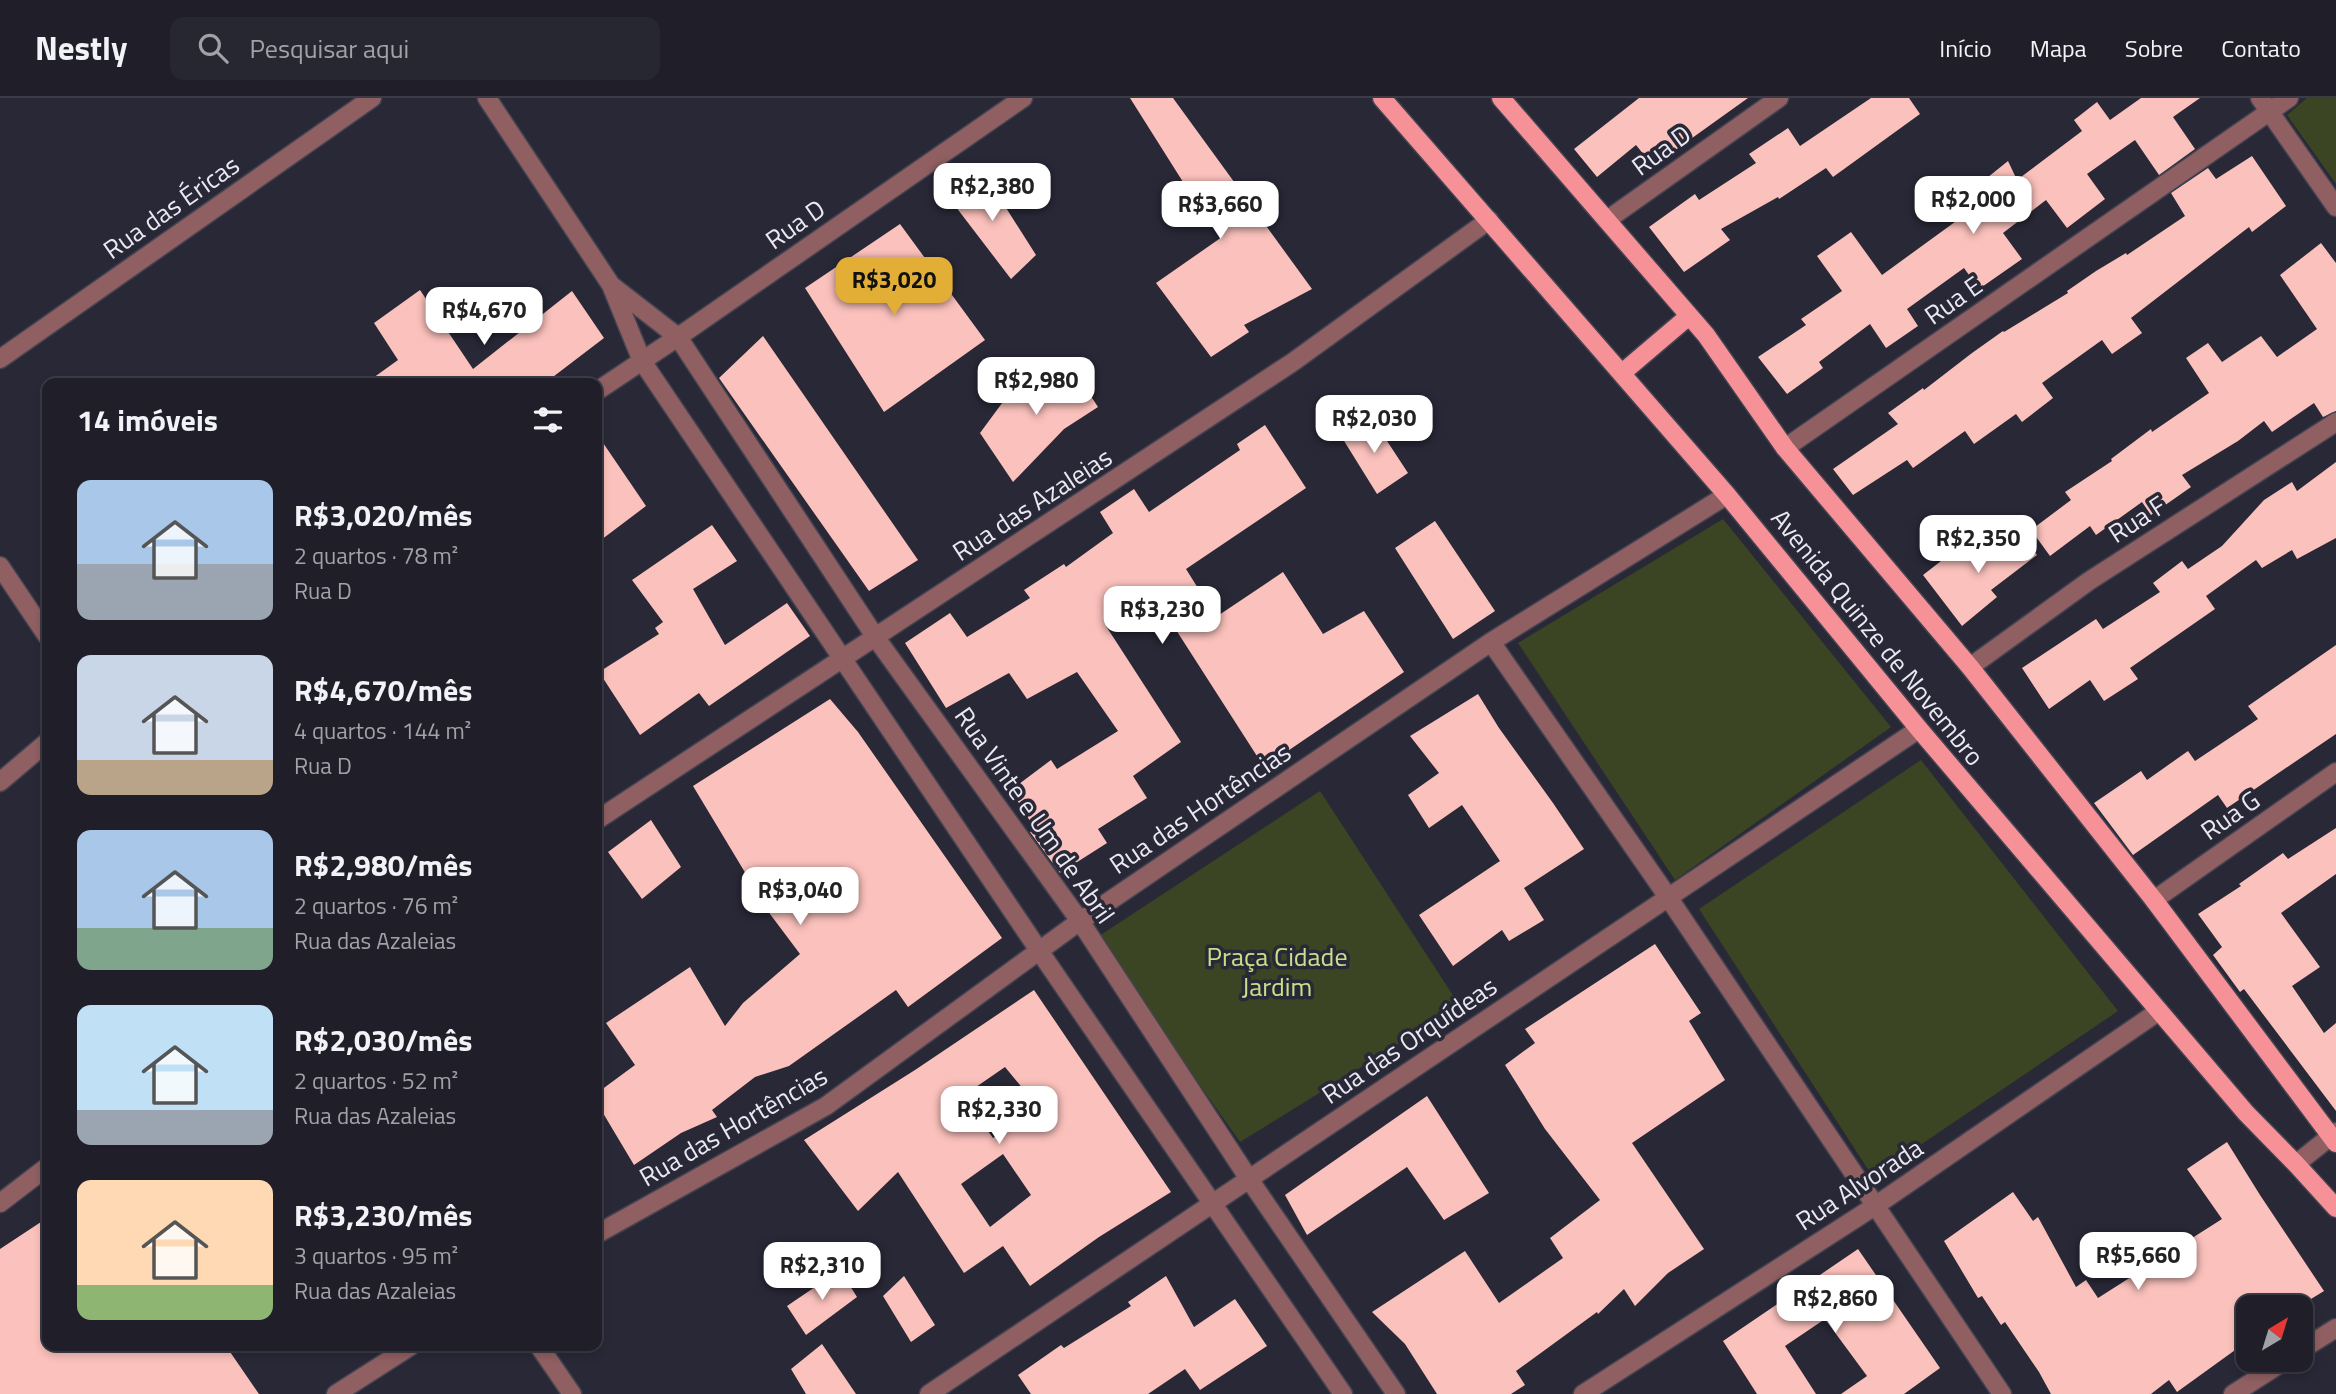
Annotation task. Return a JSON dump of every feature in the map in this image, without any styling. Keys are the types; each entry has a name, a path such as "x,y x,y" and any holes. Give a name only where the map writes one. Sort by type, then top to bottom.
{"main road":[{"name":"Avenida Quinze de Novembro","path":"1382,98 1727,495 1919,729 2246,1113 2336,1208"},
{"name":"Avenida Quinze de Novembro","path":"1501,98 1706,335 1785,448 1970,667 2154,900 2334,1137"},
{"path":"1622,373 1689,316"}],"street":[{"name":"Rua das Éricas","path":"0,359 372,98"},
{"name":"Rua Vinte e Um de Abril","path":"487,98 611,285 642,361 1211,1204 1343,1394"},
{"name":"Rua D","path":"602,388 1023,98"},
{"name":"Rua D","path":"1607,220 1779,98"},
{"name":"Rua E","path":"1785,448 2264,105 2289,98"},
{"path":"2264,105 2336,207"},
{"name":"Rua das Azaleias","path":"602,817 1293,362 1489,220"},
{"name":"Rua Vinte e Um de Abril","path":"611,285 678,337 876,638 1080,921 1249,1179 1396,1394"},
{"name":"Rua F","path":"1970,667 2089,581 2336,422"},
{"name":"Rua das Hortências","path":"602,1231 826,1106 1080,921 1491,642 1727,495"},
{"path":"0,566 42,629"},
{"path":"1491,642 1668,897 2001,1394"},
{"name":"Rua das Orquídeas","path":"929,1394 1919,729"},
{"path":"0,782 42,746"},
{"name":"Rua G","path":"2154,900 2336,772"},
{"name":"Rua Alvorada","path":"1583,1394 1875,1206 2159,1011"},
{"path":"2296,1164 2334,1137"},
{"path":"0,1203 42,1171"},
{"path":"2314,1342 2336,1328"},
{"path":"336,1394 403,1351"},
{"path":"542,1351 572,1394"},
{"path":"2233,1394 2268,1372"}],"green space":[{"path":"2307,98 2336,98 2336,184 2287,115"},
{"path":"1723,519 1891,727 1675,880 1518,643"},
{"path":"1921,760 2118,1011 1873,1177 1699,909"},
{"name":"Praça Cidade Jardim","path":"1320,791 1460,1006 1240,1142 1096,938"}],"building":[{"path":"1130,98 1173,98 1312,289 1244,325 1249,332 1211,357 1156,283 1222,237 1195,201"},
{"path":"1639,98 1748,98 1653,166 1636,145 1597,177 1574,149"},
{"path":"1871,98 1909,98 1920,114 1833,177 1826,168 1779,199 1778,197 1721,229 1730,240 1684,272 1649,227 1695,194 1699,200 1756,163 1749,154 1788,128 1800,146"},
{"path":"2141,98 2200,98 2173,117 2195,149 2159,175 2135,140 2087,174 2105,199 2067,228 2046,200 2003,233 2022,259 1979,289 1964,268 1907,309 1918,326 1886,348 1870,324 1819,362 1823,368 1787,394 1758,357 1806,325 1801,319 1842,291 1817,256 1851,232 1882,275 1981,203 1972,190 2008,161 2017,180 2082,131 2074,120 2097,102 2110,120"},
{"path":"2252,156 2286,206 2252,232 2249,227 2131,318 2142,333 2112,354 2102,340 2042,383 2053,398 2022,422 2016,414 1974,444 1965,431 1913,468 1907,460 1853,495 1833,469 1898,424 1888,413 1923,388 1924,390 2003,331 2068,293 2067,291 2096,271 2126,253 2127,255 2185,216 2171,193 2208,168 2216,179"},
{"path":"982,170 1036,255 1011,279 946,194"},
{"path":"900,224 985,340 884,412 805,288"},
{"path":"2321,243 2336,263 2336,411 2323,417 2314,403 2272,432 2264,421 2238,441 2182,475 2191,487 2151,515 2142,502 2096,535 2090,526 2050,556 2031,530 2071,500 2065,492 2112,461 2111,459 2151,429 2152,432 2209,393 2186,358 2208,343 2222,362 2261,336 2277,357 2317,329 2280,275"},
{"path":"420,290 473,369 572,291 604,338 552,378 373,378 398,360 374,323"},
{"path":"763,336 918,560 869,591 719,378"},
{"path":"1065,357 1098,407 1064,429 1013,482 980,433 1008,395"},
{"path":"1370,415 1408,473 1377,494 1341,436"},
{"path":"1265,425 1306,488 1186,569 1216,617 1283,572 1323,634 1364,611 1404,672 1264,767 1153,594 1106,626 1181,742 1133,776 1147,798 1098,829 1107,843 1060,873 1030,832 1035,829 1011,790 1051,760 1057,769 1118,731 1077,672 1027,699 1009,673 946,708 905,643 950,613 967,637 1030,598 1024,590 1064,564 1066,567 1113,533 1100,512 1134,489 1149,512 1240,450 1237,444"},
{"path":"602,441 646,506 602,539"},
{"path":"2336,462 2336,538 2297,559 2292,550 2262,568 2256,560 2206,596 2215,609 2130,668 2138,679 2104,701 2090,680 2049,709 2022,668 2096,619 2103,629 2160,592 2153,583 2182,561 2188,569 2222,546 2264,500 2292,482 2297,491"},
{"path":"1435,521 1495,611 1453,639 1395,548"},
{"path":"712,525 737,561 693,589 725,645 787,603 810,636 709,706 699,693 640,735 602,677 602,670 659,634 655,628 663,622 632,580"},
{"path":"2017,528 2037,555 1991,590 1997,597 1962,626 1923,575 1959,547 1970,561"},
{"path":"2336,645 2336,734 2227,808 2218,795 2133,855 2094,803 2141,771 2147,780 2188,751 2195,761 2258,719 2248,706"},
{"path":"1478,694 1584,849 1524,888 1544,920 1509,941 1502,930 1453,966 1419,915 1500,861 1462,805 1429,828 1408,795 1439,773 1410,736"},
{"path":"830,699 858,732 1002,938 908,1007 896,990 789,1066 755,1077 712,1110 717,1117 681,1133 634,1165 602,1111 602,1089 635,1065 606,1023 690,967 725,1026 743,1003 800,954 770,914 693,786"},
{"path":"651,820 681,867 642,899 608,852"},
{"path":"2336,828 2336,874 2281,913 2320,967 2292,986 2324,1033 2336,1023 2336,1111 2244,989 2240,992 2213,955 2222,947 2198,914 2241,886 2239,884 2283,853 2288,859"},
{"path":"1655,944 1701,1013 1689,1021 1725,1080 1632,1143 1704,1249 1668,1273 1635,1306 1624,1289 1598,1314 1597,1312 1516,1371 1525,1385 1511,1394 1437,1394 1405,1344 1372,1312 1465,1251 1499,1303 1563,1258 1550,1238 1600,1200 1545,1129 1505,1065 1535,1043 1525,1029"},
{"path":"1034,990 1171,1192 1099,1237 1030,1286 1003,1246 964,1273 898,1172 858,1211 804,1140","holes":["1005,1067 1038,1107 993,1138 963,1096","1003,1154 1031,1195 990,1227 961,1184"]},
{"path":"1427,1096 1489,1193 1444,1220 1407,1167 1307,1235 1285,1195"},
{"path":"2227,1142 2324,1291 2314,1297 2314,1295 2236,1295 2236,1349 2177,1392 2169,1380 2151,1394 2051,1394 2005,1322 2001,1325 1982,1296 1978,1298 1944,1241 2013,1192 2033,1221 2038,1217 2076,1287 2086,1280 2098,1298 2222,1219 2187,1169"},
{"path":"42,1221 42,1351 229,1351 259,1394 0,1394 0,1249"},
{"path":"1858,1249 1940,1368 1904,1394 1841,1394 1867,1376 1825,1319 1785,1346 1816,1394 1757,1394 1723,1341"},
{"path":"840,1270 857,1297 806,1335 787,1306"},
{"path":"904,1276 935,1325 911,1342 883,1296"},
{"path":"1166,1276 1194,1327 1235,1299 1267,1346 1200,1390 1185,1369 1148,1394 1031,1394 1018,1375 1061,1345 1064,1348 1131,1306 1128,1302"},
{"path":"822,1344 856,1394 806,1394 791,1369"}]}
